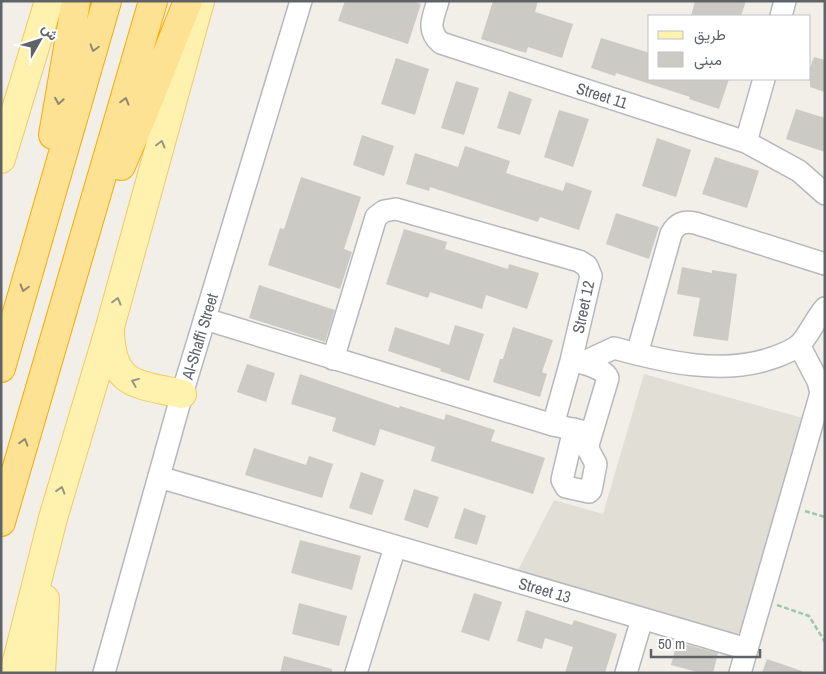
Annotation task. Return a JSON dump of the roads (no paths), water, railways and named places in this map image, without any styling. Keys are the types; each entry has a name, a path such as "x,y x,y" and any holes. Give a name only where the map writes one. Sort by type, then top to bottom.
{"highway":[{"path":"34,255 76,1"},
{"path":"1,368 107,1"},
{"path":"1,522 153,1"},
{"path":"76,268 143,114 188,1"}],"main road":[{"path":"1,159 49,1"},
{"path":"14,673 53,518 110,327 200,1"},
{"path":"110,327 111,348 116,364 125,377 137,383 182,394"},
{"path":"41,673 53,518"}],"street":[{"name":"Al-Shaffi Street","path":"104,673 182,394 301,1"},
{"name":"Street 11","path":"438,1 431,25 433,36 441,43 746,142 799,171 825,194"},
{"path":"781,15 785,1"},
{"path":"746,142 764,80"},
{"name":"Street 12","path":"333,358 376,217 384,210 396,209 579,261 587,266 591,276 576,362 553,425"},
{"path":"637,354 671,234 680,223 685,221 695,223 825,264"},
{"path":"576,362 612,348 686,364 741,366 763,362 784,354 799,345 825,308"},
{"path":"204,319 553,425 583,431 608,378 605,373 576,362"},
{"path":"740,673 821,393 818,381 799,345"},
{"name":"Street 13","path":"159,478 747,649"},
{"path":"356,673 395,548"},
{"path":"626,673 642,619"}]}
